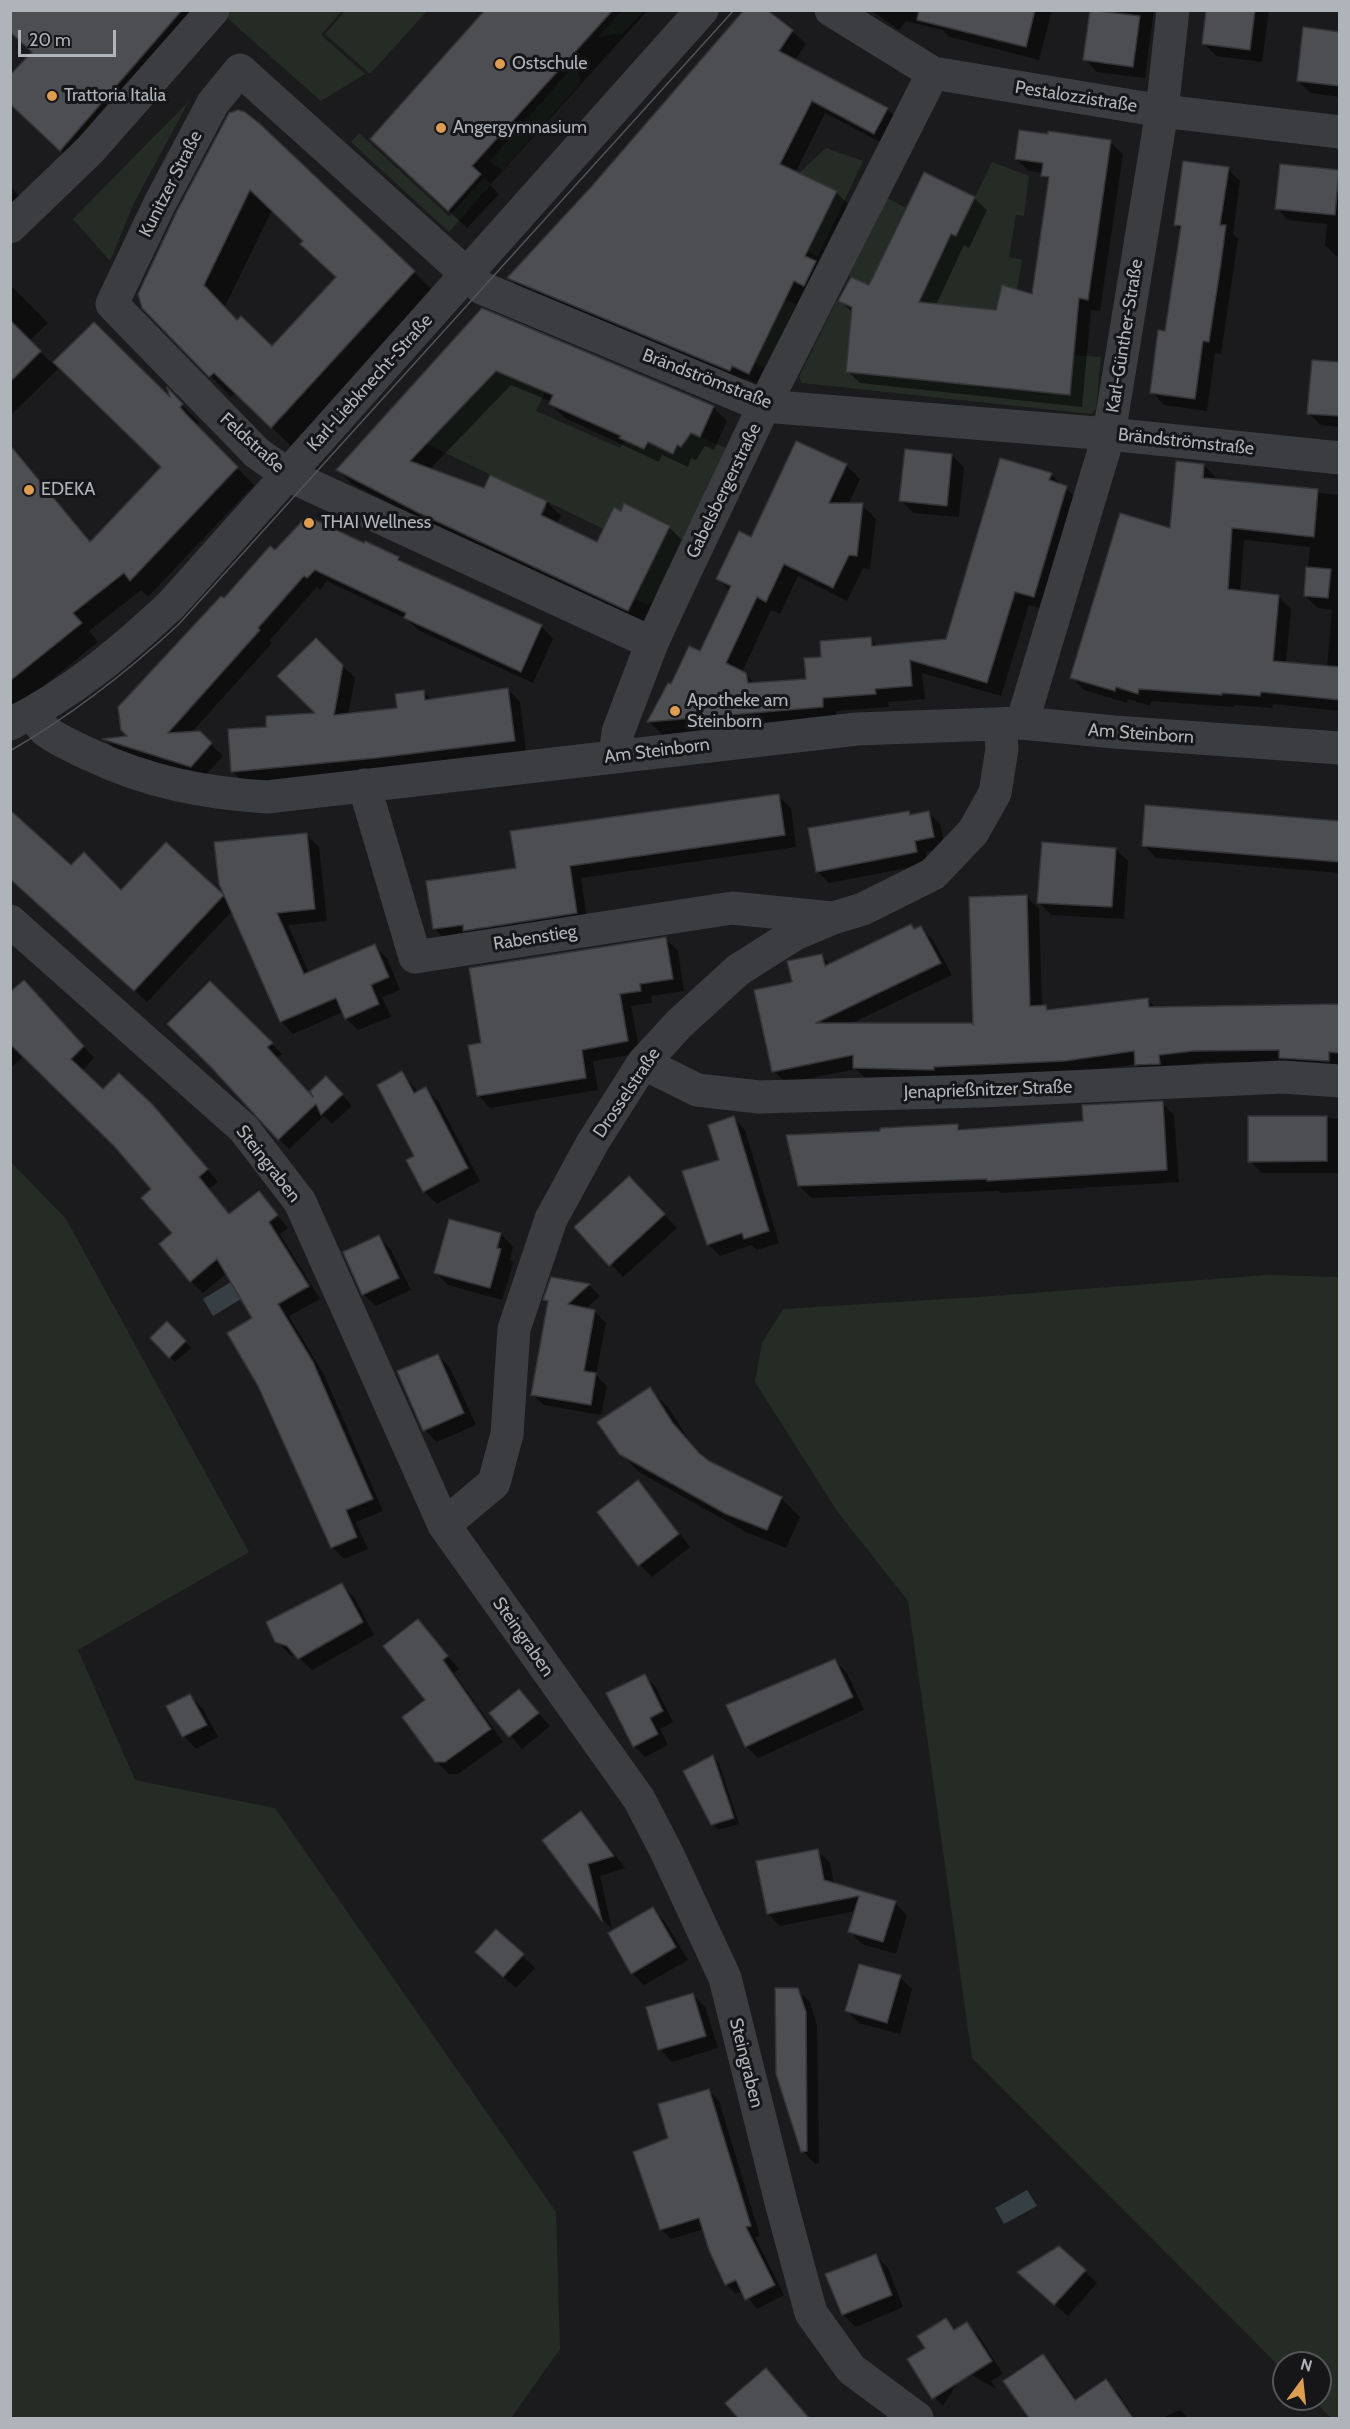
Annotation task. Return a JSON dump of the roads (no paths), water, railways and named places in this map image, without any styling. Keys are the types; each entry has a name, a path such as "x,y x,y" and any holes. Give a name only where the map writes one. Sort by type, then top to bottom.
{"street":[{"path":"10,227 90,150 213,10"},
{"name":"Karl-Liebknecht-Straße","path":"21,718 80,681 140,633 186,588 467,276 702,10"},
{"name":"Pestalozzistraße","path":"831,10 933,73 1162,111 1340,132"},
{"name":"Karl-Günther-Straße","path":"1011,724 1109,434 1162,111 1173,10"},
{"name":"Brändströmstraße","path":"240,70 482,288 764,406 1109,434 1340,458"},
{"name":"Kunitzer Straße","path":"112,304 160,203 213,103 240,70"},
{"name":"Gabelsbergerstraße","path":"615,756 618,732 652,643 764,406 933,73"},
{"name":"Feldstraße","path":"112,304 257,453 288,475 652,643"},
{"name":"Am Steinborn","path":"21,718 77,748 135,773 184,787 225,794 267,797 857,729 1011,724 1340,748"},
{"name":"Drosselstraße","path":"444,1525 494,1484 507,1434 514,1329 551,1219 593,1142 643,1063 679,1024 738,970 795,934 833,918 863,909 933,874 973,832 995,793 1002,749 1011,724"},
{"name":"Rabenstieg","path":"364,785 415,957 732,908 833,918"},
{"name":"Steingraben","path":"15,932 244,1129 300,1202 444,1525 639,1799 667,1853 725,1978 811,2313 850,2369 917,2418"},
{"name":"Jenaprießnitzer Straße","path":"643,1063 697,1090 759,1097 981,1091 1283,1077 1340,1081"}],"tram line":[{"path":"10,751 55,723 98,692 178,625 734,10"}],"place":[{"name":"Ostschule","path":"500,64"},
{"name":"Trattoria Italia","path":"52,96"},
{"name":"Angergymnasium","path":"441,128"},
{"name":"EDEKA","path":"29,490"},
{"name":"THAI Wellness","path":"309,523"},
{"name":"Apotheke am Steinborn","path":"675,711"}]}
